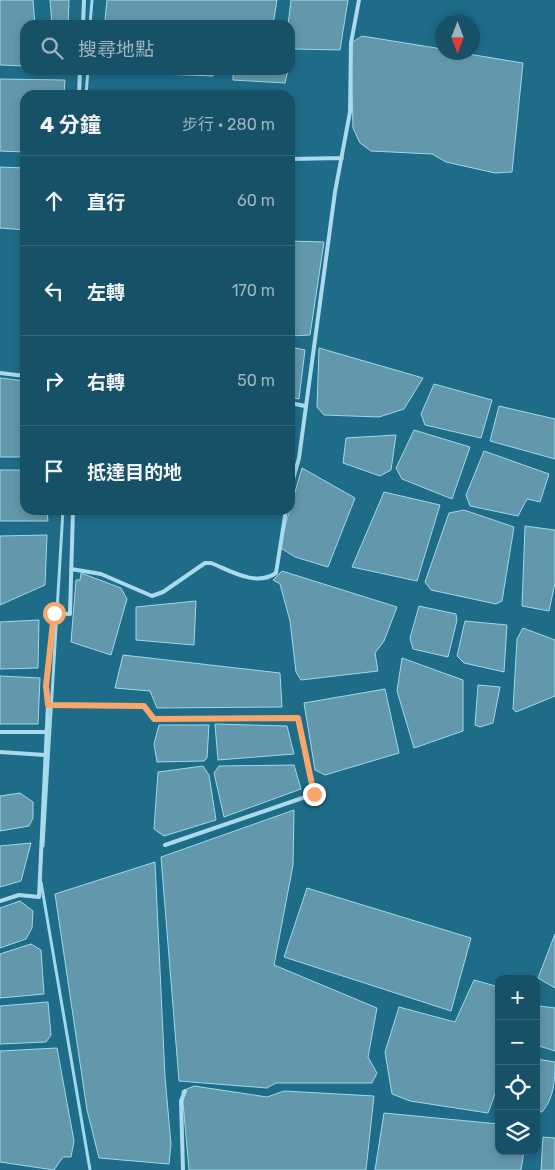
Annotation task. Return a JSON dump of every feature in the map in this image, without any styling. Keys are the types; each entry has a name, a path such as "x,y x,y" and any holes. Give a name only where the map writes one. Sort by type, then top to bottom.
{"lane":[{"path":"83,20 84,0"},
{"path":"295,472 299,458 335,192 350,112 351,43 359,0"},
{"path":"79,90 80,75"},
{"path":"295,159 342,158"},
{"path":"0,373 20,375"},
{"path":"295,404 306,406"},
{"path":"0,901 19,894 39,897 48,705 46,686 54,613 70,614 73,515"},
{"path":"71,569 101,574 152,596 163,592 205,563 210,563 252,579 264,579 276,573 285,515"},
{"path":"48,705 144,706 154,719 298,718 314,794 165,845"},
{"path":"0,732 46,732"},
{"path":"0,752 45,755"},
{"path":"183,1170 180,1101 185,1091"}],"water":[{"path":"0,0 33,0 35,20 20,20 20,66 0,65"},
{"path":"50,0 69,0 68,20 52,20"},
{"path":"107,0 277,0 274,20 105,20"},
{"path":"291,0 348,0 340,50 295,49 295,20 289,20"},
{"path":"362,36 435,48 435,60 480,60 480,56 523,63 512,172 495,173 446,162 432,154 371,151 360,143 353,128 351,43"},
{"path":"233,75 287,75 285,83 233,80"},
{"path":"0,79 65,80 64,90 20,90 20,152 0,151"},
{"path":"0,167 20,168 20,230 0,228"},
{"path":"295,241 324,242 310,335 295,336"},
{"path":"295,348 305,350 299,399 295,398"},
{"path":"319,348 423,378 404,409 379,417 324,415 317,407"},
{"path":"0,378 20,380 20,457 0,457"},
{"path":"434,384 492,400 481,438 425,425 421,414"},
{"path":"499,406 555,419 555,459 490,441"},
{"path":"414,430 470,447 452,499 402,479 396,468"},
{"path":"396,435 391,470 380,476 343,463 346,438"},
{"path":"484,451 549,474 540,502 527,499 518,516 470,506 466,495"},
{"path":"302,468 355,498 328,567 295,557 279,547 288,515 295,515 295,492"},
{"path":"0,470 20,470 20,515 47,515 48,521 0,521"},
{"path":"384,492 440,505 417,581 352,567"},
{"path":"464,510 514,527 502,601 496,604 431,590 425,582 449,513"},
{"path":"525,526 555,530 555,583 549,611 522,606"},
{"path":"47,535 45,585 0,605 0,536"},
{"path":"282,571 397,607 384,641 375,653 378,671 301,680 296,672 290,621 280,584 273,580"},
{"path":"81,573 121,588 127,599 111,655 71,642 76,580 80,580"},
{"path":"196,601 194,645 136,640 136,607"},
{"path":"419,606 456,614 457,620 448,657 413,649 410,638"},
{"path":"39,620 38,668 0,669 0,622"},
{"path":"465,621 507,625 504,672 464,663 457,656"},
{"path":"523,628 555,640 555,696 516,712 513,709 517,639"},
{"path":"123,655 280,673 282,707 157,708 150,691 115,688"},
{"path":"402,658 463,680 463,731 414,748 397,691"},
{"path":"0,676 40,678 38,724 0,724"},
{"path":"478,685 500,687 493,723 480,727 475,725"},
{"path":"385,689 399,753 325,775 315,770 304,703"},
{"path":"215,724 287,726 294,754 218,760"},
{"path":"159,725 209,725 207,758 204,761 157,762 154,744"},
{"path":"294,765 301,789 224,817 214,773 219,766"},
{"path":"203,766 209,775 216,820 164,836 154,829 158,772"},
{"path":"20,793 33,802 33,818 29,826 0,831 0,796"},
{"path":"294,810 293,865 274,965 377,1008 368,1057 377,1073 372,1083 276,1083 267,1088 179,1081 161,857"},
{"path":"31,843 21,881 0,887 0,846"},
{"path":"155,862 165,1077 171,1144 169,1164 99,1158 87,1110 55,894"},
{"path":"307,888 471,938 451,1011 284,957"},
{"path":"20,901 33,911 32,928 26,939 0,948 0,908"},
{"path":"555,934 555,988 540,979 539,975"},
{"path":"31,944 41,950 44,994 0,998 0,954"},
{"path":"474,980 495,986 495,1094 488,1113 410,1101 392,1094 385,1052 399,1007 455,1022"},
{"path":"48,1002 51,1035 46,1042 0,1044 0,1006"},
{"path":"540,1006 555,1008 555,1051 540,1046"},
{"path":"57,1048 74,1141 71,1157 63,1157 54,1170 0,1162 0,1051"},
{"path":"540,1060 555,1062 553,1089 549,1101 542,1112 540,1112"},
{"path":"194,1086 267,1097 284,1091 374,1096 366,1170 189,1170 182,1091"},
{"path":"384,1113 495,1124 495,1155 523,1155 521,1170 375,1170"},
{"path":"543,1137 555,1138 555,1170 541,1170"}],"waterway":[{"path":"90,20 92,0"},
{"path":"86,90 88,75"},
{"path":"43,846 63,515"},
{"path":"41,882 90,1170"}],"route":[{"path":"54,613 46,686 48,705 144,706 154,719 298,718 314,794"}]}
